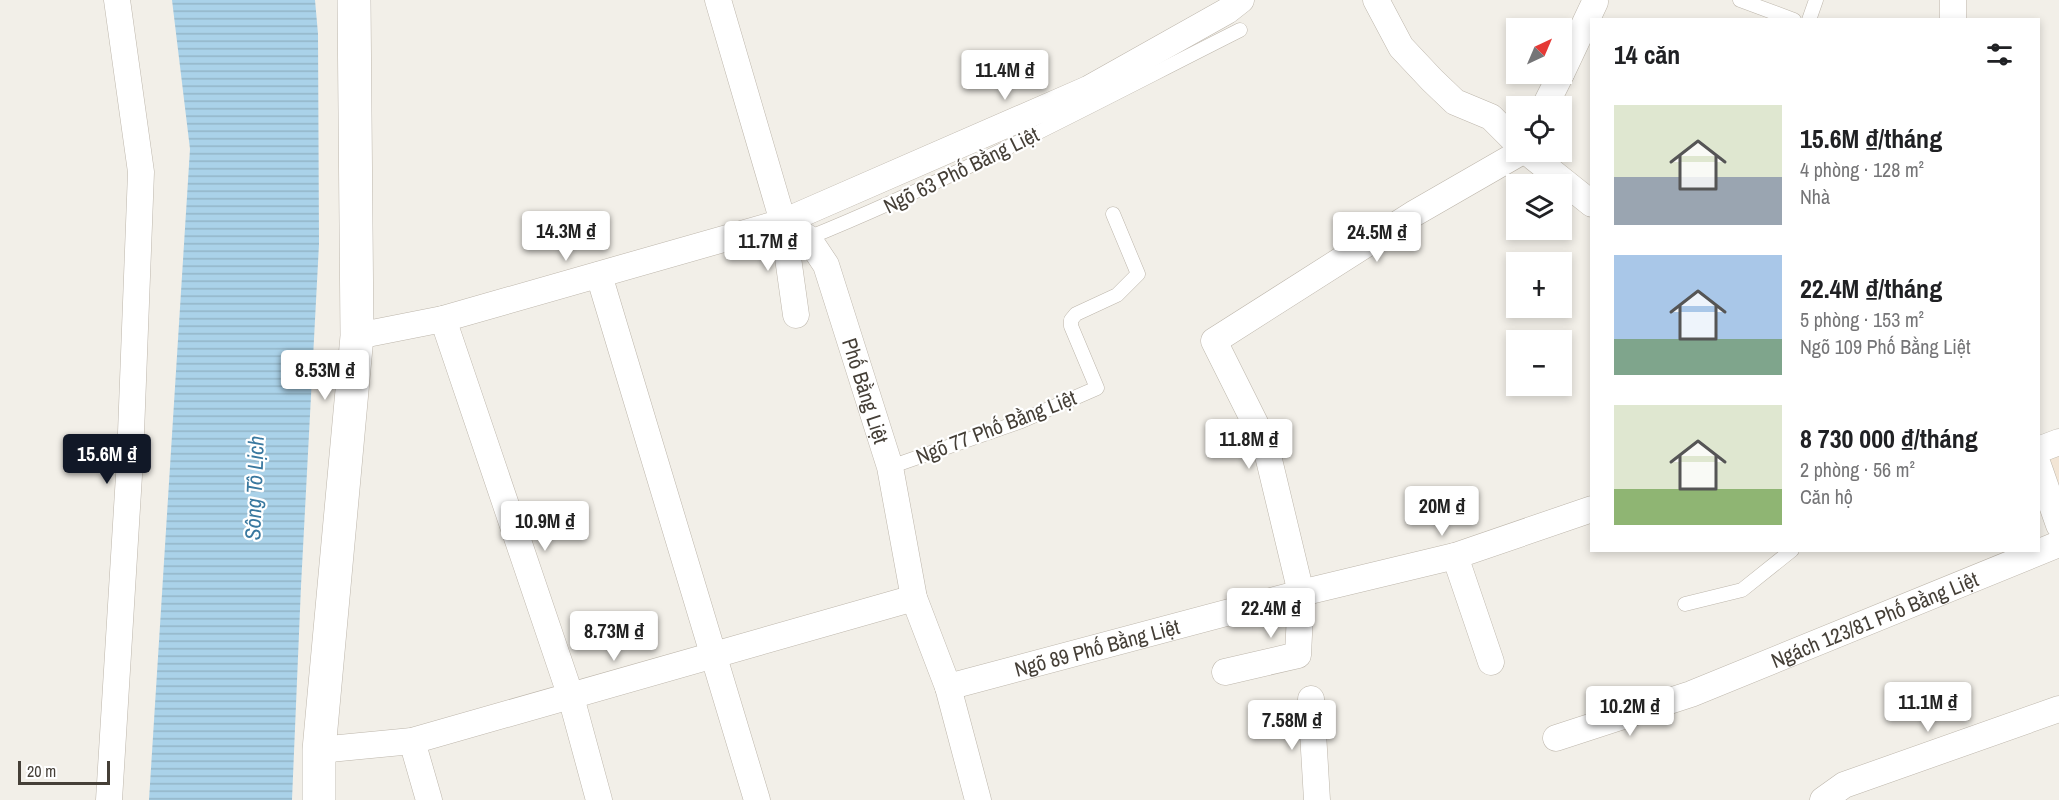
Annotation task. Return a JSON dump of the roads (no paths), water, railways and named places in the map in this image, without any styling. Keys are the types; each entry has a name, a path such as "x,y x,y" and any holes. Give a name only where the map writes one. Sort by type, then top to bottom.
{"street":[{"path":"109,800 130,459 141,172 117,0"},
{"path":"319,800 319,750 357,336 354,0"},
{"path":"718,0 783,222 796,315"},
{"path":"357,336 443,319 783,222 1088,89 1227,11 1241,0"},
{"path":"1376,0 1401,47 1432,80 1455,102 1491,117 1506,132"},
{"path":"1953,0 1953,18"},
{"path":"1572,50 1595,2"},
{"path":"1225,672 1298,655 1301,593 1265,443 1214,341 1415,213 1506,161"},
{"path":"1540,162 1590,202"},
{"name":"Phố Bằng Liệt","path":"783,222 808,238 826,265 890,467 914,598 948,687 978,800"},
{"path":"599,275 757,800"},
{"path":"443,319 571,697 599,800"},
{"path":"2040,449 2059,442"},
{"path":"2040,471 2059,525"},
{"name":"Ngõ 89 Phố Bằng Liệt","path":"948,687 1301,593 1455,556 1590,510"},
{"name":"Ngách 123/81 Phố Bằng Liệt","path":"2040,552 2059,544"},
{"name":"Ngách 123/81 Phố Bằng Liệt","path":"1556,738 1690,694 2039,552"},
{"path":"1455,556 1491,662"},
{"path":"319,750 412,741 914,598"},
{"path":"1311,699 1317,800"},
{"path":"1823,800 1844,785 2059,709"},
{"path":"412,741 429,800"}],"lane":[{"path":"1740,0 1789,18"},
{"path":"1810,18 1815,0"},
{"name":"Ngõ 63 Phố Bằng Liệt","path":"808,238 901,199 1240,30"},
{"name":"Ngõ 77 Phố Bằng Liệt","path":"890,467 1019,423 1097,388 1071,326 1071,320 1076,314 1117,295 1138,274 1113,214"},
{"path":"1685,604 1742,590 1790,552"}],"water":[{"name":"Sông Tô Lịch","path":"172,0 315,0 318,34 319,244 292,800 149,800 190,149"}]}
